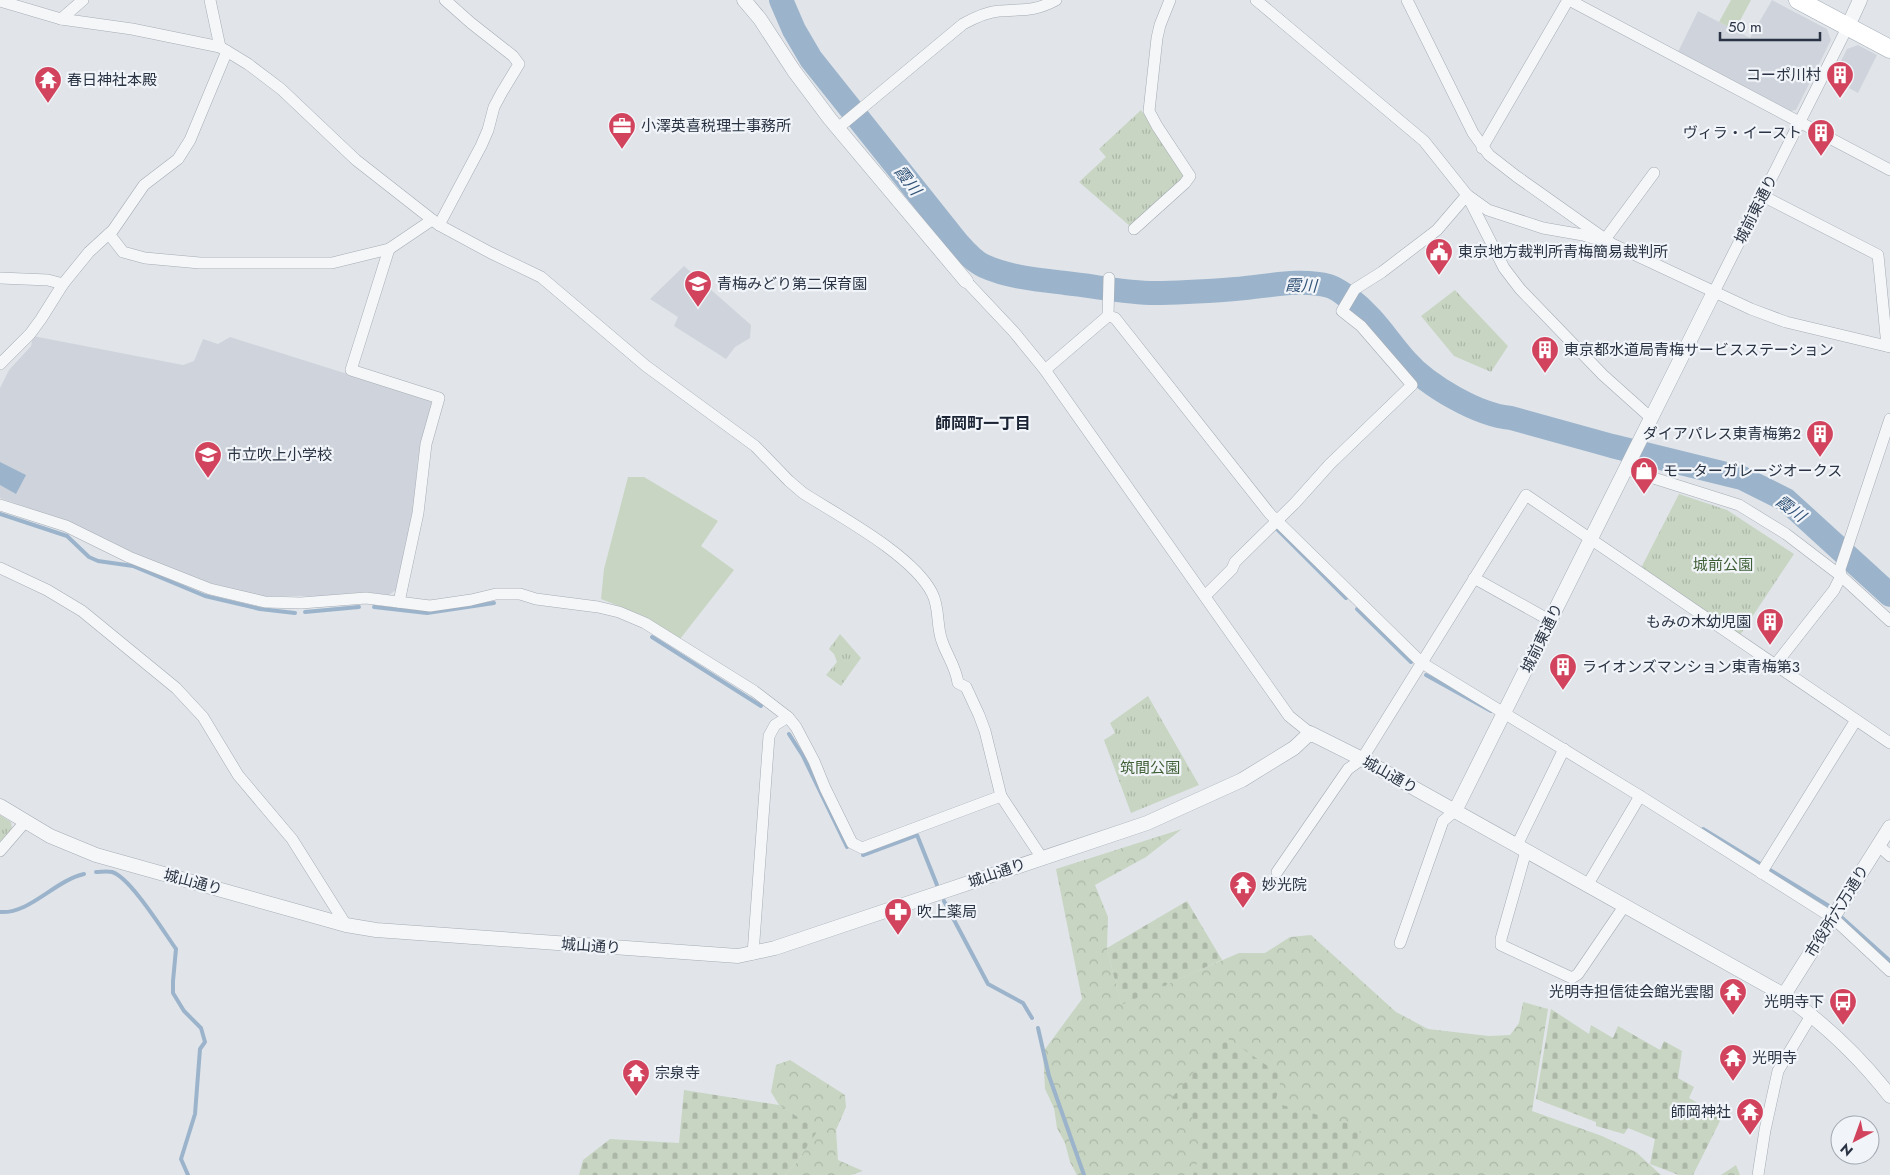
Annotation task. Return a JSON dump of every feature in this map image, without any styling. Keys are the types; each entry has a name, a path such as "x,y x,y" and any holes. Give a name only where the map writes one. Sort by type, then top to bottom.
{"main road":[{"path":"1798,0 1890,49"}],"street":[{"path":"61,19 83,0"},
{"path":"0,365 36,326 63,284 89,252 109,234 144,185 178,159 190,140 224,49 210,0"},
{"path":"109,234 118,247 131,255 200,263 332,264 389,249 436,222 481,146 488,130 494,107 519,64 513,56 445,0"},
{"path":"744,0 760,19 794,72 842,124 966,281 1014,332 1045,370 1289,716 1310,733"},
{"path":"842,124 963,24 978,16 998,11 1033,10 1056,0"},
{"path":"1134,229 1185,183 1190,176 1149,111 1157,38 1170,0"},
{"path":"1256,0 1424,141 1467,195 1504,268 1520,289 1603,375 1651,418"},
{"path":"1408,0 1482,148 1516,176 1609,241 1751,309 1786,322 1889,347 1878,255 1763,196"},
{"path":"1482,148 1568,0 1890,170"},
{"name":"城前東通り","path":"1455,811 1860,0"},
{"path":"0,1 61,19 132,29 224,49 248,64 281,89 356,160 436,222 491,253 541,277 646,366 755,446 803,493 905,560 932,592 941,640 956,671 958,683 966,687 985,730 1002,796 1042,858"},
{"path":"1609,241 1654,173"},
{"path":"1467,195 1488,210 1504,216 1543,228 1609,241"},
{"path":"1205,596 1232,568 1235,562 1325,470 1412,385 1361,326 1342,311 1355,289 1382,272 1432,234 1467,195"},
{"path":"389,249 351,370 439,398 426,444 418,513 399,602"},
{"path":"0,278 48,280 63,284"},
{"path":"1045,370 1108,316 1109,278"},
{"path":"1108,316 1116,318 1276,520 1422,663 1761,872 1836,913 1890,971"},
{"path":"1775,665 1834,590 1885,450 1890,419"},
{"path":"1626,467 1739,505 1786,534 1841,572 1890,621"},
{"path":"1277,872 1348,769 1362,759 1526,495 1890,744"},
{"path":"0,505 66,526 129,556 210,589 265,602 301,603 366,598 430,606 496,594 514,594 598,607 619,612 645,622 754,691 788,717 796,727 814,761 852,843 862,848 1002,796"},
{"path":"0,568 47,590 82,611 176,688 203,717 238,775 292,839 346,925"},
{"path":"1474,578 1551,620"},
{"path":"753,954 768,736 775,725 788,717"},
{"path":"1761,872 1856,720"},
{"name":"城山通り","path":"0,806 63,842 96,855 346,925 376,930 738,956 775,948 1147,823 1242,780 1294,748 1310,733 1362,759 1784,995 1812,1014 1855,1053 1890,1096"},
{"path":"1564,749 1522,848 1501,945 1572,978 1578,974 1625,905"},
{"path":"1588,884 1640,796"},
{"path":"1400,943 1443,821 1455,811"},
{"path":"0,851 25,822"},
{"name":"市役所六万通り","path":"1784,995 1890,828"},
{"path":"1879,846 1890,856"},
{"path":"1758,1175 1765,1130 1778,1071 1812,1014"}],"shaded area":[{"path":"1772,0 1827,29 1831,40 1796,110 1791,111 1678,52 1698,11 1750,38"},
{"path":"1858,45 1877,55 1858,93 1832,79 1847,49"},
{"name":"青梅みどり第二保育園","path":"684,266 751,325 750,338 735,347 726,359 674,326 678,317 650,299"},
{"name":"市立吹上小学校","path":"33,336 183,365 194,361 203,339 218,344 230,337 430,400 433,405 418,459 413,512 396,590 389,595 366,592 321,596 262,596 210,583 122,549 77,525 0,498 0,388 9,370 31,346"}],"green space":[{"path":"1731,0 1751,0 1735,30 1719,22"},
{"path":"1141,110 1184,174 1183,181 1131,227 1079,182 1106,157 1099,149"},
{"path":"1455,290 1508,346 1491,372 1454,356 1421,316"},
{"path":"628,477 644,477 718,521 701,546 734,570 680,639 644,616 601,599 604,569"},
{"name":"城前公園","path":"1679,494 1727,510 1794,554 1740,635 1641,568"},
{"path":"840,634 861,658 841,686 826,675 837,662 834,654 829,649"},
{"name":"筑間公園","path":"1148,696 1199,785 1131,813 1104,740 1115,733 1110,723"},
{"path":"0,815 11,822 12,829 0,844"},
{"path":"1182,829 1146,857 1095,885 1108,917 1107,948 1121,1004 1239,953 1265,953 1290,937 1311,935 1396,1012 1428,1029 1489,1036 1510,1035 1519,1023 1523,1002 1548,1009 1532,1111 1602,1136 1636,1152 1661,1175 1077,1175 1057,1128 1054,1108 1045,1089 1043,1052 1082,999 1056,869"},
{"path":"1187,901 1222,960 1121,1005 1107,948"},
{"path":"1551,1009 1589,1034 1591,1025 1613,1038 1618,1026 1660,1050 1664,1041 1682,1051 1678,1078 1694,1087 1689,1098 1722,1117 1693,1175 1679,1175 1650,1164 1655,1139 1628,1128 1624,1134 1596,1126 1596,1122 1536,1099"},
{"path":"1224,1036 1282,1076 1275,1103 1361,1127 1347,1175 1193,1175 1201,1149 1201,1132 1192,1117 1170,1100"},
{"path":"790,1060 845,1095 846,1107 836,1130 838,1160 863,1171 851,1175 785,1175 797,1162 817,1130 779,1105 771,1092 776,1065"},
{"path":"684,1090 779,1105 818,1130 797,1162 785,1175 579,1175 583,1160 610,1139 679,1143"},
{"path":"1736,1165 1740,1175 1721,1175"}],"water":[{"path":"0,462 26,475 16,494 0,485"}],"waterway":[{"name":"霞川","path":"781,0 794,30 811,59 956,241 980,264 993,270 1024,278 1144,293 1205,291 1294,283 1318,284 1332,287 1366,312 1415,371 1454,398 1498,416 1742,478 1786,500 1890,595"},
{"path":"1114,289 1114,299"},
{"path":"0,514 67,536 89,557 98,561 133,566 205,596 260,609 295,613"},
{"path":"1278,530 1346,598"},
{"path":"374,607 427,613 494,603"},
{"path":"305,612 359,607"},
{"path":"1357,609 1411,662"},
{"path":"652,637 761,706"},
{"path":"1426,675 1491,711"},
{"path":"789,734 803,756 847,847"},
{"path":"1703,829 1829,906 1890,961"},
{"path":"863,855 917,835 937,885"},
{"path":"96,872 112,872 128,884 176,949 173,993 184,1011 201,1028 205,1042 200,1049 195,1114 181,1159 188,1175"},
{"path":"0,912 22,908 62,883 84,874"},
{"path":"944,901 988,984 1023,1003 1032,1018"},
{"path":"1038,1028 1049,1076 1084,1175"}],"place":[{"name":"コーポ川村","path":"1840,99"},
{"name":"春日神社本殿","path":"48,104"},
{"name":"小澤英喜税理士事務所","path":"622,150"},
{"name":"ヴィラ・イースト","path":"1821,157"},
{"name":"東京地方裁判所青梅簡易裁判所","path":"1439,276"},
{"name":"青梅みどり第二保育園","path":"698,308"},
{"name":"東京都水道局青梅サービスステーション","path":"1545,374"},
{"name":"ダイアパレス東青梅第2","path":"1820,458"},
{"name":"市立吹上小学校","path":"208,479"},
{"name":"モーターガレージオークス","path":"1644,495"},
{"name":"もみの木幼児園","path":"1770,646"},
{"name":"ライオンズマンション東青梅第3","path":"1563,691"},
{"name":"妙光院","path":"1243,909"},
{"name":"吹上薬局","path":"898,936"},
{"name":"光明寺担信徒会館光雲閣","path":"1733,1016"},
{"name":"光明寺下","path":"1843,1026"},
{"name":"光明寺","path":"1733,1082"},
{"name":"宗泉寺","path":"636,1097"},
{"name":"師岡神社","path":"1750,1136"}],"district":[{"name":"師岡町一丁目","path":"983,423"}]}
